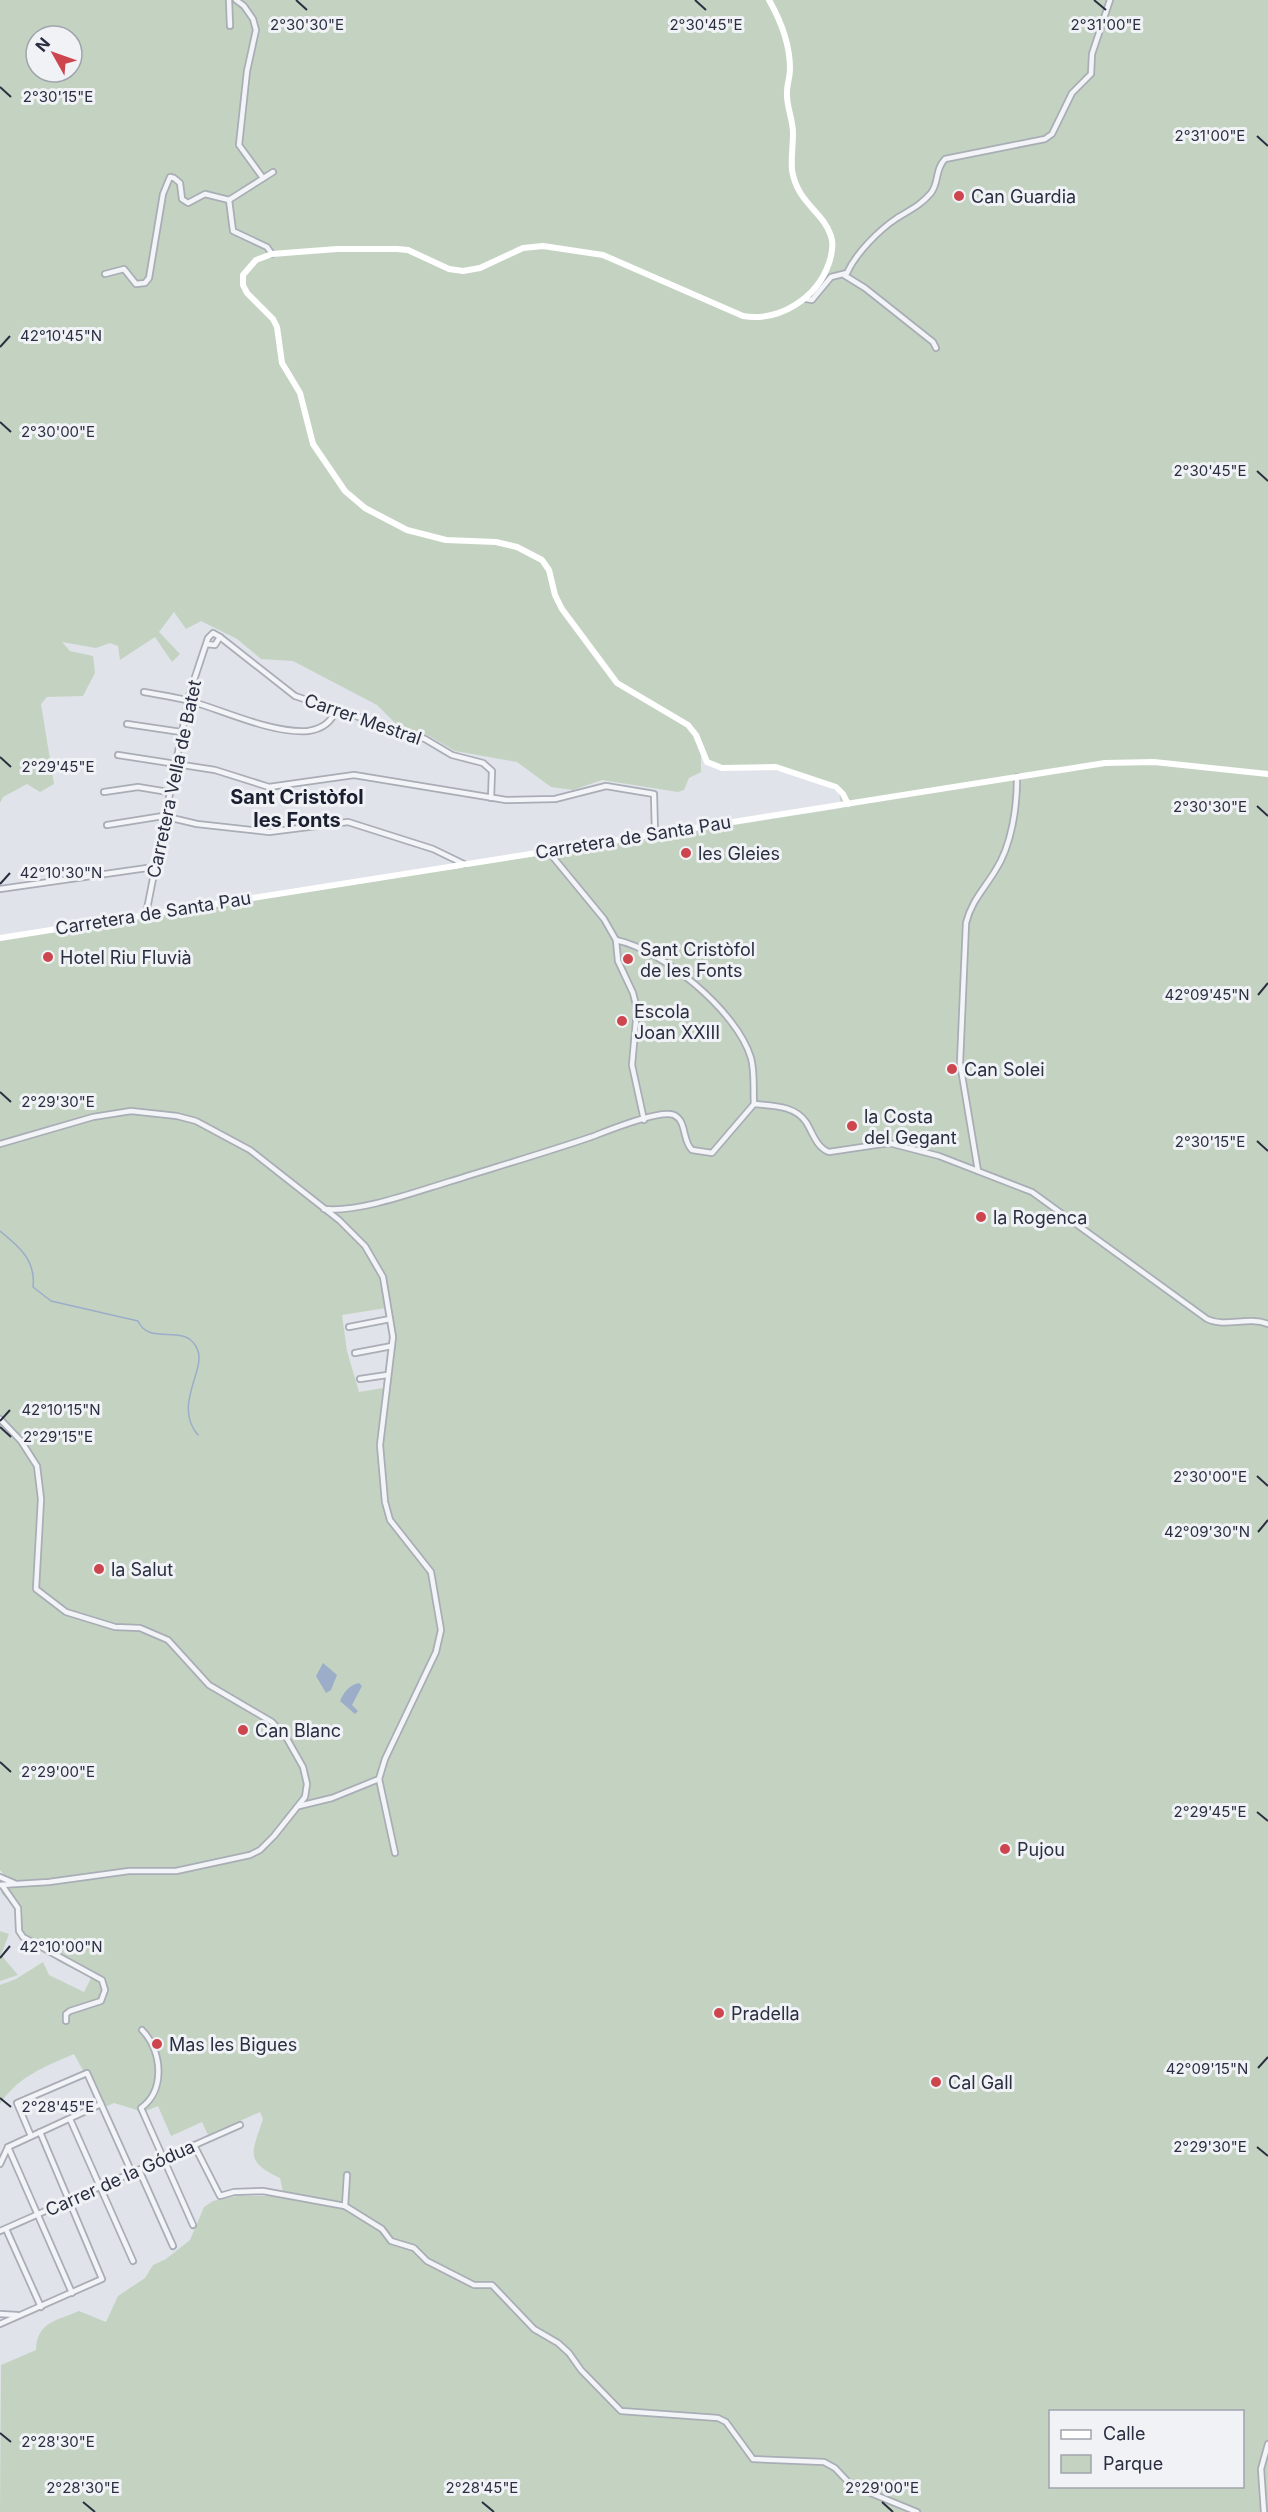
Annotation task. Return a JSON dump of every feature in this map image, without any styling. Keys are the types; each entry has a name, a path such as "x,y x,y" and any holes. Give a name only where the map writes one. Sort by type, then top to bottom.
{"street":[{"path":"229,0 230,26"},
{"path":"236,0 244,6 253,19 256,30 238,138 242,151 263,178"},
{"path":"769,0 783,26 789,60 786,93 793,129 792,164 795,182 802,197 827,228 832,240 826,271 806,299 785,310 762,317 743,316 603,255 543,246 523,248 480,268 462,271 449,269 408,250 397,249 337,249 272,254 248,266 243,275 243,285 256,303 273,319 279,338 282,363 300,393 313,444 345,491 365,508 418,533 446,540 496,542 531,553 542,560 549,570 555,595 562,609 617,683 688,725 696,735 707,762 722,768 776,767 836,787 848,804"},
{"path":"844,275 856,257 896,219 912,211 929,196 936,184 938,168 945,159 1046,139 1052,134 1067,102 1091,74 1092,54 1110,0"},
{"path":"229,200 273,172"},
{"path":"105,274 124,269 136,284 145,283 149,278 151,252 156,242 165,184 170,177 180,183 182,199 189,203 212,194 229,200"},
{"path":"229,200 233,231 268,248 272,254"},
{"path":"806,299 812,300 819,294 831,277 844,275 874,295 933,342 936,348"},
{"path":"210,634 220,637 215,645 206,644 210,634"},
{"name":"Carrer Mestral","path":"220,637 243,652 288,691 425,739 452,755 486,764 492,771 492,798"},
{"name":"Carretera Vella de Batet","path":"146,914 168,792 188,700 206,644"},
{"path":"144,692 188,700 274,726 300,731 310,731 326,725 336,709"},
{"path":"127,724 181,732"},
{"path":"118,755 215,770 264,786 364,775 492,798 555,799 606,786 647,792 654,794 655,834"},
{"name":"Carretera de Santa Pau","path":"0,938 1130,761 1268,774"},
{"path":"978,1172 960,1063 966,923 972,903 1002,859 1014,814 1017,777"},
{"path":"104,792 138,787 168,792"},
{"path":"107,825 164,816 197,824 261,832 356,823 433,849 464,864"},
{"path":"548,851 604,919 616,940 618,961 637,1009 632,1065 644,1120"},
{"path":"0,889 154,867"},
{"path":"324,1209 350,1207 415,1193 669,1114 677,1116 682,1123 687,1146 695,1152 706,1154 718,1148 754,1104 750,1056 723,1012 676,969 655,955 616,940"},
{"path":"754,1104 794,1111 805,1120 822,1149 829,1152 890,1143 929,1154 1038,1195 1207,1319 1215,1323 1248,1319 1268,1324"},
{"path":"0,1144 93,1117 132,1111 177,1116 207,1126 250,1150 339,1220 365,1246 382,1277 393,1337 387,1375 380,1457 387,1514 431,1572 441,1630 436,1652 385,1760 379,1779 395,1853"},
{"path":"349,1327 390,1319"},
{"path":"355,1353 392,1346"},
{"path":"360,1379 387,1375"},
{"path":"0,1419 21,1442 38,1466 41,1499 36,1588 66,1612 116,1627 140,1628 168,1640 209,1685 272,1722 286,1737 303,1767 306,1790 305,1797 274,1836 260,1850 250,1855 176,1871 129,1871 49,1882 1,1885"},
{"path":"297,1807 332,1798 379,1779"},
{"path":"0,1877 14,1883"},
{"path":"11,1896 14,1883"},
{"path":"1,1885 11,1896 20,1914 19,1931 26,1940 102,1980 105,1990 101,2001 70,2010 66,2014 66,2021"},
{"path":"142,2030 153,2044 159,2057 154,2092 148,2103 141,2108 193,2225"},
{"path":"31,2136 17,2103 87,2073 132,2173"},
{"path":"0,2164 8,2147 101,2104"},
{"path":"70,2119 133,2261"},
{"name":"Carrer de la Gódua","path":"3,2230 240,2126"},
{"path":"0,2324 102,2279 40,2132"},
{"path":"194,2145 216,2193 220,2196 234,2192 263,2191 345,2206 382,2229 391,2241 414,2248 427,2261 474,2286 492,2285 534,2329 558,2343 621,2411 718,2418 726,2422 753,2459 825,2462 835,2468 851,2485 917,2512"},
{"path":"8,2147 72,2293"},
{"path":"139,2170 173,2246"},
{"path":"345,2206 347,2175"},
{"path":"3,2230 41,2307"},
{"path":"0,2314 20,2315"},
{"path":"1259,2512 1266,2512 1261,2469 1268,2444"}],"green space":[{"path":"0,0 1268,0 1268,2512 0,2512 1,2365 36,2350 37,2341 44,2328 63,2317 79,2311 106,2322 118,2296 145,2278 153,2265 166,2259 190,2240 204,2207 213,2201 237,2196 284,2196 280,2178 261,2166 254,2155 263,2119 260,2112 208,2135 202,2122 171,2136 158,2106 139,2114 137,2110 114,2103 105,2107 103,2102 96,2101 91,2085 74,2054 24,2079 0,2104 0,1985 16,1979 43,1962 49,1975 84,1992 91,1978 61,1963 20,1936 17,1909 1,1893 6,1877 0,1870 0,940 842,808 839,793 816,781 774,770 724,769 708,763 701,755 701,772 689,778 684,790 678,792 602,780 573,790 551,787 517,762 455,751 429,736 396,724 377,705 293,661 261,659 237,639 201,621 186,629 174,612 159,632 180,654 172,662 155,637 120,660 118,646 110,643 96,648 62,642 70,651 93,656 95,673 83,696 47,697 41,704 54,784 40,792 27,784 3,797 0,803","holes":["386,1308 390,1333 383,1388 359,1392 347,1351 342,1315"]},
{"path":"0,1931 9,1934 1,1955 18,1975 0,1981"}],"water":[{"path":"323,1663 337,1675 331,1690 326,1693 316,1676"},
{"path":"359,1683 362,1686 352,1705 358,1711 355,1714 340,1701 347,1689"}],"waterway":[{"path":"0,1231 25,1255 32,1270 33,1287 51,1301 138,1321 144,1329 151,1333 177,1335 193,1342 199,1359 188,1412 191,1424 198,1435"}],"place":[{"name":"Can Guardia","path":"959,196"},
{"name":"les Gleies","path":"686,853"},
{"name":"Hotel Riu Fluvià","path":"48,957"},
{"name":"Sant Cristòfol de les Fonts","path":"628,959"},
{"name":"Escola Joan XXIII","path":"622,1021"},
{"name":"Can Solei","path":"952,1069"},
{"name":"la Costa del Gegant","path":"852,1126"},
{"name":"la Rogenca","path":"981,1217"},
{"name":"la Salut","path":"99,1569"},
{"name":"Can Blanc","path":"243,1730"},
{"name":"Pujou","path":"1005,1849"},
{"name":"Pradella","path":"719,2013"},
{"name":"Mas les Bigues","path":"157,2044"},
{"name":"Cal Gall","path":"936,2082"}],"district":[{"name":"Sant Cristòfol les Fonts","path":"297,808"}]}
